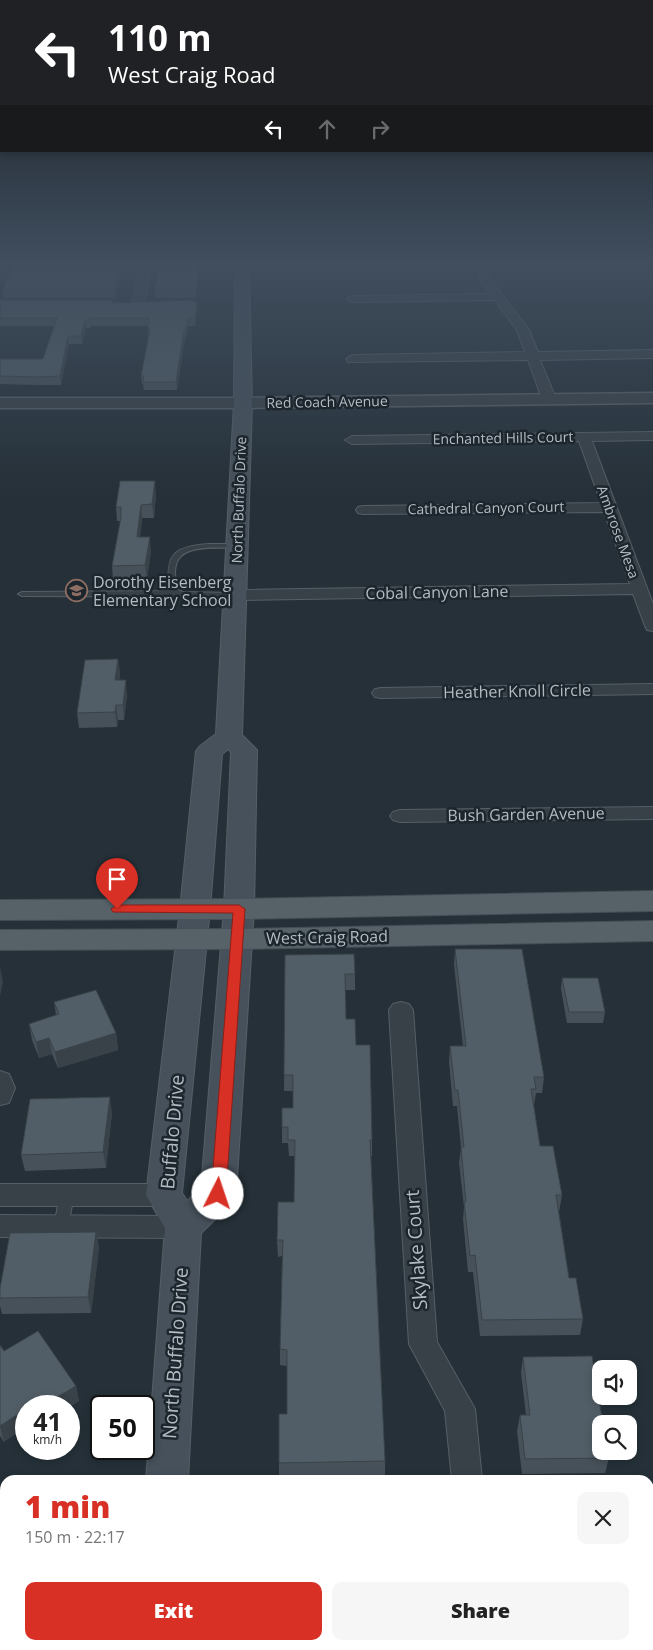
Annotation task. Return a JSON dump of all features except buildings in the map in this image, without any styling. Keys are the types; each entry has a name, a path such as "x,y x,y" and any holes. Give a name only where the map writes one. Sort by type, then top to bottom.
{"main road":[{"name":"North Buffalo Drive","path":"229,737 243,403 243,341"},
{"path":"174,1211 218,1194 238,924 244,750 229,737 209,751 193,924"},
{"name":"West Craig Road","path":"238,924 653,901"},
{"name":"West Craig Road","path":"0,910 193,924 653,931"},
{"name":"West Craig Road","path":"0,940 193,924"},
{"name":"Buffalo Drive","path":"174,1211 193,924"},
{"name":"North Buffalo Drive","path":"167,1475 174,1211"}],"street":[{"path":"527,341 549,399"},
{"path":"352,358 653,354"},
{"name":"Red Coach Avenue","path":"0,403 243,403 653,398"},
{"name":"Enchanted Hills Court","path":"352,440 653,436"},
{"name":"Ambrose Mesa","path":"584,437 653,626"},
{"name":"Cathedral Canyon Court","path":"363,510 609,507"},
{"name":"Cobal Canyon Lane","path":"235,595 640,589"},
{"name":"Heather Knoll Circle","path":"381,693 653,689"},
{"name":"Bush Garden Avenue","path":"400,816 653,813"},
{"name":"Skylake Court","path":"400,1010 423,1344 460,1409 467,1475"},
{"path":"0,1080 3,1088 0,1096"},
{"path":"0,1195 67,1195 174,1211"},
{"path":"0,1226 61,1226 174,1211"}],"lane":[{"path":"180,593 174,591 172,582 174,557 177,553 194,547 237,546"},
{"path":"22,594 180,593 235,595"},
{"path":"61,1226 67,1195"}],"place":[{"name":"Dorothy Eisenberg Elementary School","path":"77,591"}],"route":[{"path":"117,909 239,909 218,1194"}]}
